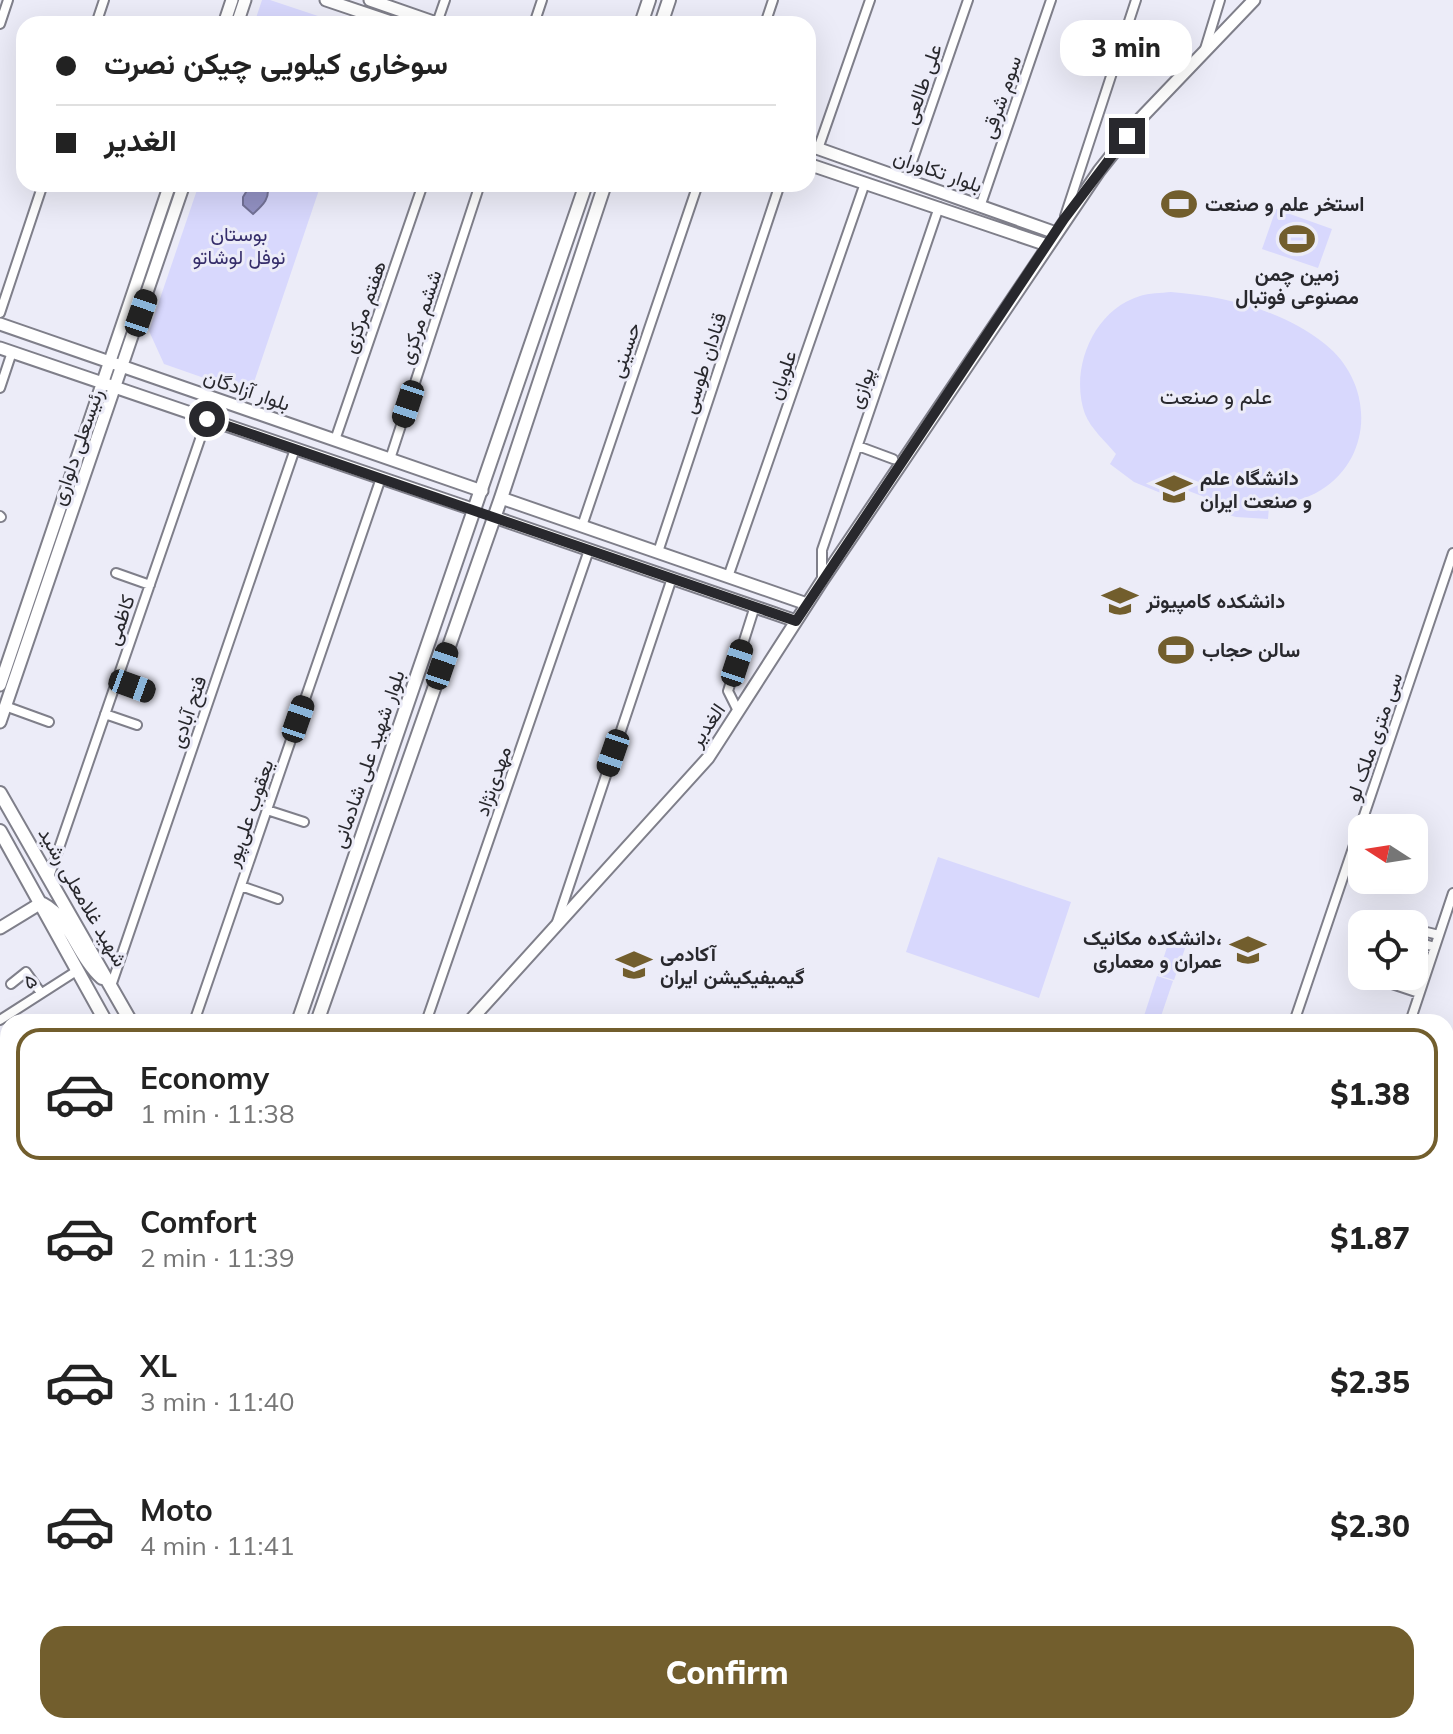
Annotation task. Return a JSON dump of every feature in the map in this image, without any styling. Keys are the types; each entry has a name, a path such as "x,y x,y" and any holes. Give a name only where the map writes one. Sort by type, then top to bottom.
{"main road":[{"path":"326,0 373,16"},
{"path":"370,0 415,16"},
{"name":"الغدیر","path":"476,1014 708,758 822,581 1064,219 1141,118 1254,0"},
{"name":"بلوار تکاوران","path":"816,148 981,204 1052,238"},
{"name":"بلوار تکاوران","path":"816,167 939,207 1052,238"},
{"name":"رئیسعلی دلواری","path":"0,685 167,192"},
{"name":"رئیسعلی دلواری","path":"0,721 181,192"},
{"path":"583,192 482,491 807,604"},
{"path":"501,498 602,192"},
{"name":"بلوار آزادگان","path":"0,324 482,491"},
{"name":"بلوار آزادگان","path":"0,348 475,510"},
{"name":"بلوار شهید علی شادمانی","path":"301,1014 482,491"},
{"name":"بلوار شهید علی شادمانی","path":"320,1014 501,498"},
{"path":"475,510 796,621"},
{"name":"شهید غلامعلی رشید","path":"0,793 127,1014"},
{"name":"شهید غلامعلی رشید","path":"0,831 102,1014"},
{"path":"26,877 46,872"},
{"path":"0,928 41,903 57,911 87,965 111,986"}],"street":[{"path":"0,24 8,0"},
{"path":"816,139 870,0"},
{"name":"علی طالعی","path":"906,179 968,0"},
{"name":"سوم شرقی","path":"981,204 1051,0"},
{"path":"1064,219 1136,0"},
{"path":"1205,50 1220,0"},
{"name":"علویان","path":"728,577 865,183"},
{"path":"0,313 40,192"},
{"name":"هفتم مرکزی","path":"335,440 420,192"},
{"name":"ششم مرکزی","path":"390,459 477,192"},
{"name":"حسینی","path":"582,526 695,192"},
{"name":"قنادان طوسی","path":"658,552 777,192"},
{"name":"پوازی","path":"822,581 822,550 939,207"},
{"path":"0,388 12,352"},
{"name":"کاظمی","path":"46,872 105,714 207,419"},
{"path":"858,446 893,459"},
{"name":"فتح آبادی","path":"111,986 295,449"},
{"name":"یعقوب علی‌پور","path":"197,1014 381,478"},
{"name":"مهدی‌نژاد","path":"429,1014 589,550"},
{"name":"سی متری ملک لو","path":"1297,1014 1453,553"},
{"path":"116,573 150,585"},
{"path":"554,929 672,578"},
{"path":"738,711 728,691 755,606"},
{"path":"116,681 148,692"},
{"path":"5,706 49,722"},
{"path":"105,714 137,725"},
{"path":"267,810 304,822"},
{"path":"241,886 278,899"},
{"path":"1428,967 1453,893"},
{"path":"1428,932 1439,935"},
{"path":"1428,945 1435,947"},
{"name":"۵","path":"9,1014 78,970"},
{"path":"11,984 26,972 41,993"},
{"path":"1410,990 1419,993"},
{"path":"1412,1014 1420,990"}],"green space":[{"path":"262,0 270,0 318,16 257,16"},
{"name":"بوستان نوفل لوشاتو","path":"196,192 318,192 250,394 164,364 149,331"},
{"name":"زمین چمن مصنوعی فوتبال","path":"1276,209 1332,229 1318,268 1262,249"},
{"path":"1171,292 1232,301 1272,314 1308,332 1341,360 1359,398 1361,418 1359,439 1339,476 1309,496 1269,507 1268,519 1236,517 1204,508 1207,498 1173,485 1168,496 1134,482 1110,464 1116,454 1088,420 1081,397 1080,379 1089,344 1109,314 1123,303 1144,295"},
{"path":"938,857 1071,902 1039,998 906,952"},
{"path":"1172,932 1189,937 1174,980 1158,975"},
{"path":"1157,976 1173,981 1162,1014 1145,1014"}],"shaded area":[{"path":"246,192 268,192 265,201 253,214 243,205"}],"place":[{"name":"استخر علم و صنعت","path":"1179,204"},
{"name":"زمین چمن مصنوعی فوتبال","path":"1297,239"},
{"name":"دانشگاه علم و صنعت ایران","path":"1174,489"},
{"name":"دانشکده کامپیوتر","path":"1120,601"},
{"name":"سالن حجاب","path":"1176,650"},
{"name":"دانشکده مکانیک، عمران و معماری","path":"1248,950"},
{"name":"آکادمی گیمیفیکیشن ایران","path":"634,965"}],"district":[{"name":"علم و صنعت","path":"1216,396"}],"route":[{"path":"207,419 796,621 1064,219 1127,136"}]}
